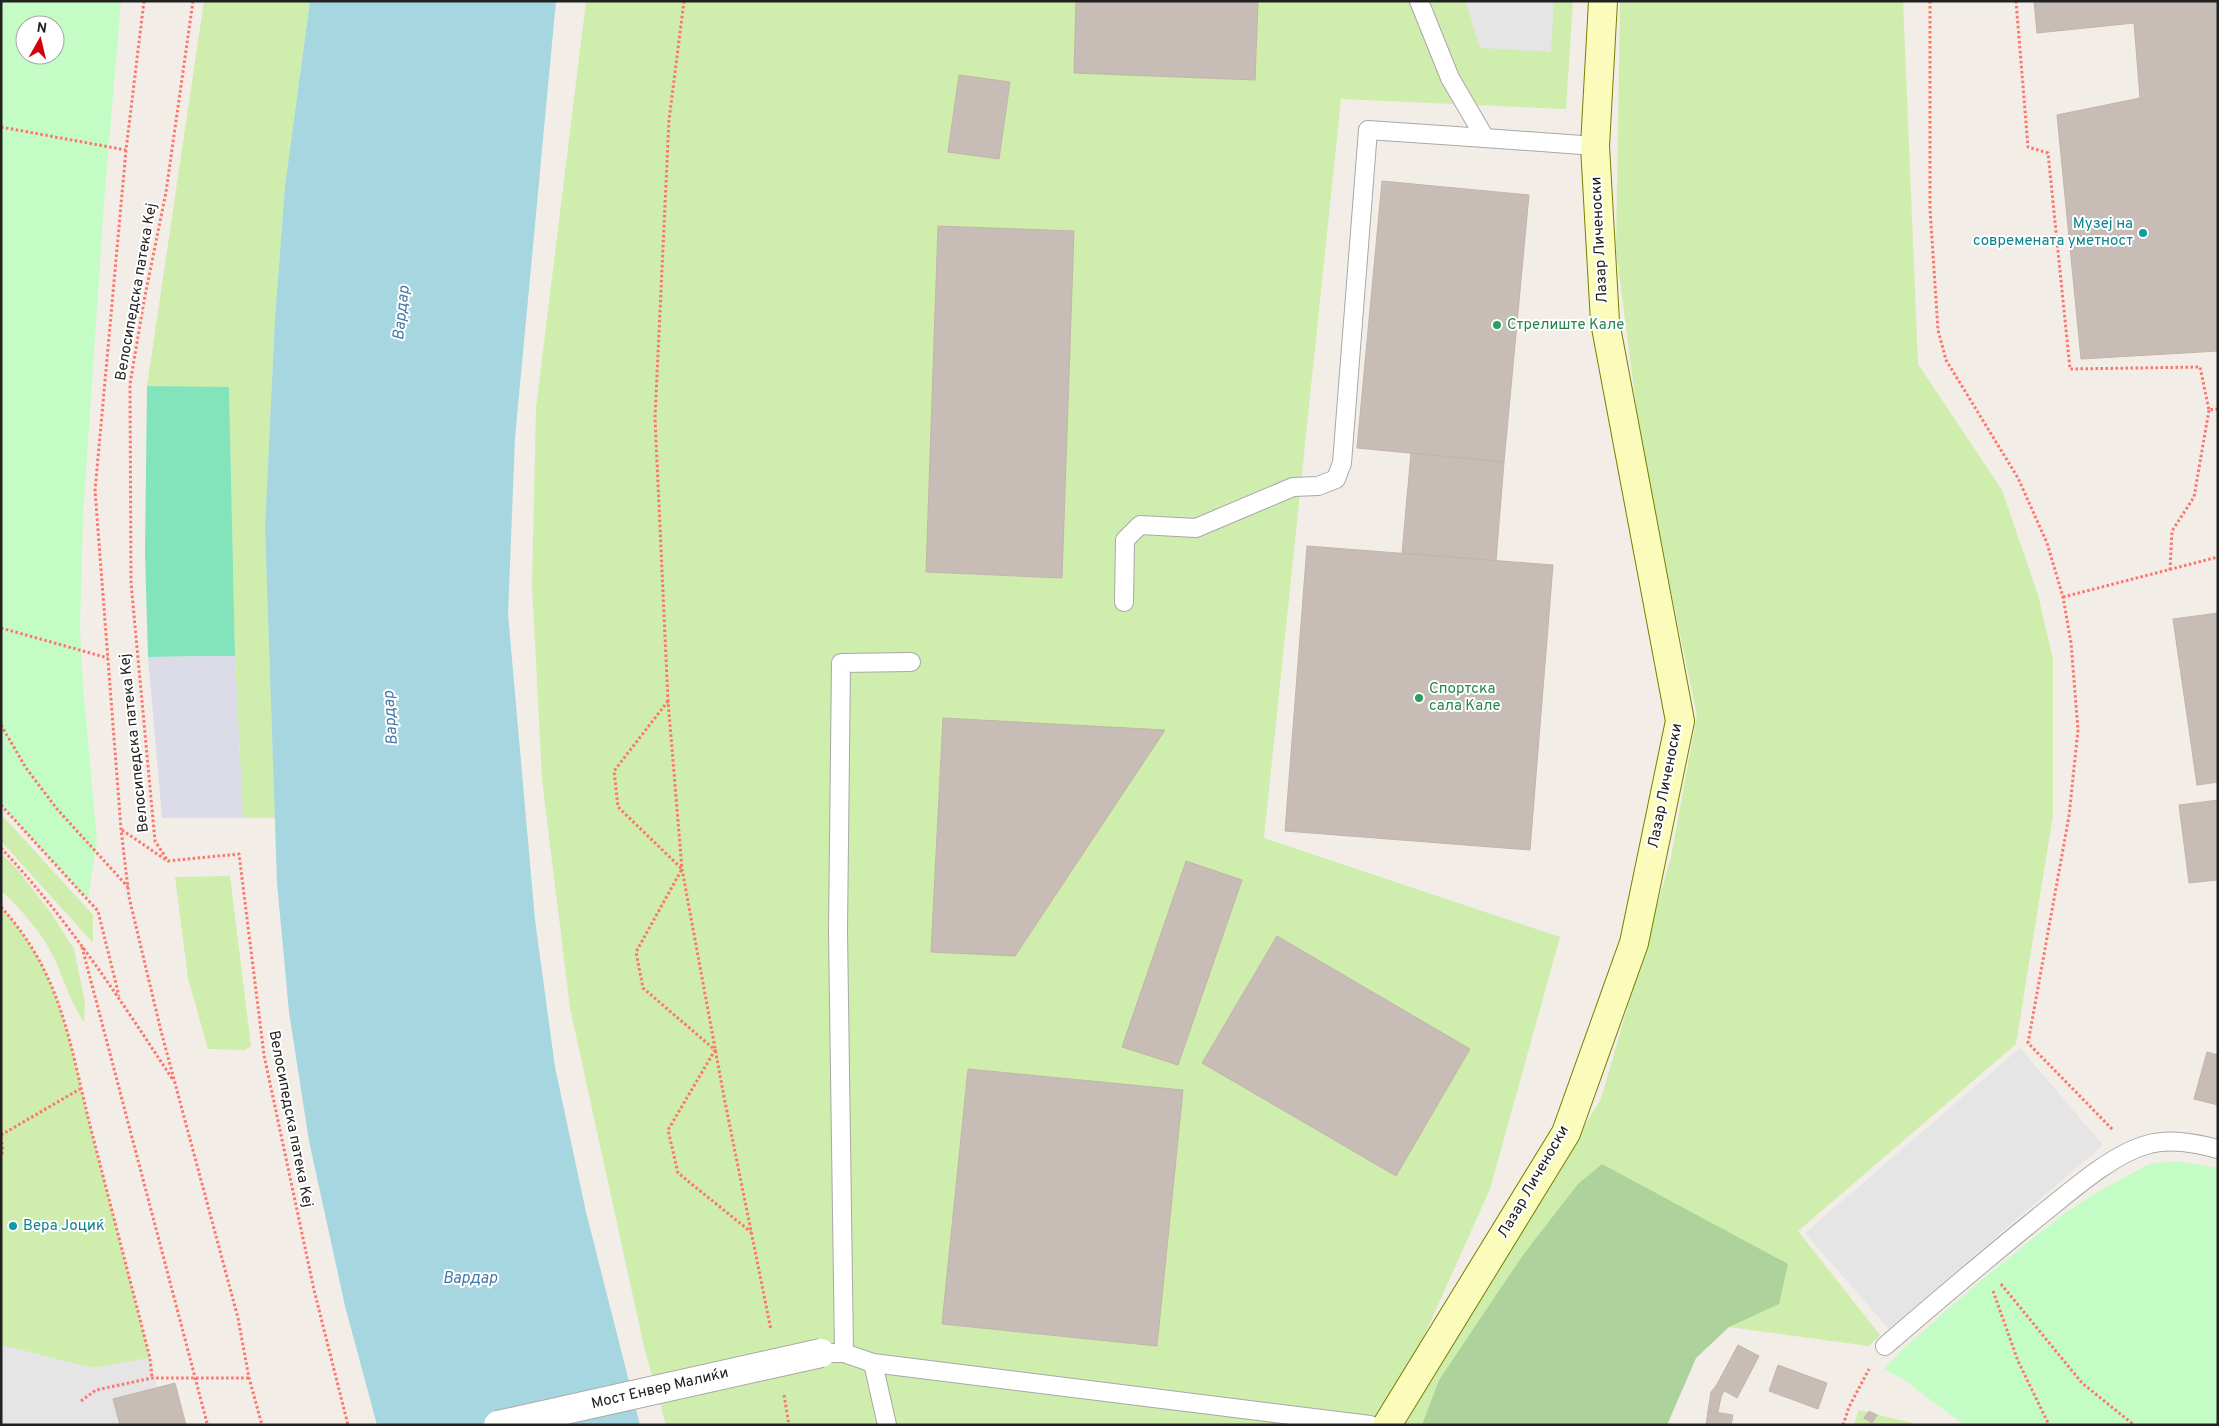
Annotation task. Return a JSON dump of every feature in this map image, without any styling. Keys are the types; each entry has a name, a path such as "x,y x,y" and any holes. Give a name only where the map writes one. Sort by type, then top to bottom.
{"street":[{"name":"Лазар Личеноски","path":"1387,1425 1566,1133 1634,943 1680,721 1605,322 1595,146 1603,1"},
{"name":"Мост Енвер Малиќи","path":"498,1425 832,1353"}],"lane":[{"path":"1419,1 1450,78 1485,138"},
{"path":"1124,602 1125,540 1140,524 1196,528 1293,487 1318,486 1336,479 1342,463 1368,130 1595,146"},
{"path":"911,662 841,663 832,1353 873,1363 1370,1425"},
{"path":"1885,1346 1983,1262 2083,1181 2132,1150 2148,1144 2182,1142 2218,1149"},
{"path":"873,1363 887,1425"}],"path":[{"path":"144,1 126,150 95,491 121,829 128,887 161,1031 238,1318 249,1378 262,1425"},
{"name":"Велосипедска патека Кеј","path":"193,1 166,192 144,300 130,384 132,593 155,841 168,861 239,854 264,1055 314,1290 348,1425"},
{"path":"684,1 669,120 655,418 668,701 682,869 715,1050 772,1335"},
{"path":"1930,1 1930,209 1938,330 1946,360 2018,478 2047,543 2063,598 2071,643 2078,730 2069,816 2028,1043 2132,1150"},
{"path":"2016,1 2028,147 2048,153 2070,369 2200,367 2209,410 2194,497 2172,531 2170,570"},
{"path":"1,127 126,150"},
{"path":"2209,410 2218,410"},
{"path":"2063,598 2218,557"},
{"path":"1,628 108,658"},
{"path":"668,701 614,771 618,807 682,869"},
{"path":"1,724 26,768 57,809 128,887"},
{"path":"1,805 98,911 119,998"},
{"path":"121,829 168,861"},
{"path":"1,848 41,891 119,998 175,1083"},
{"path":"682,869 636,952 643,988 715,1050"},
{"path":"1,907 34,949 49,977 65,1018 80,1089 150,1358 152,1378"},
{"path":"82,947 207,1423"},
{"path":"715,1050 668,1130 678,1173 751,1232"},
{"path":"1,1155 3,1151 1,1136 80,1089"},
{"path":"1983,1262 2018,1361 2049,1425"},
{"path":"1983,1262 2082,1383 2134,1425"},
{"path":"1843,1425 1849,1407 1872,1364 1885,1346"},
{"path":"81,1401 96,1390 152,1378 249,1378"},
{"path":"783,1391 789,1425"}],"green space":[{"path":"1,1 121,1 104,203 83,517 80,627 83,685 97,841 88,899 1,805"},
{"path":"204,1 310,1 285,186 275,318 265,528 275,818 243,818 235,656 229,388 147,386"},
{"path":"586,1 1573,1 1566,109 1341,99 1264,838 1560,937 1490,1189 1384,1425 666,1425 644,1347 570,1008 542,780 532,585 536,408"},
{"path":"1620,1 1903,1 1918,364 2002,490 2038,595 2053,660 2053,815 2016,1044 1798,1231 1880,1335 1869,1346 1729,1327 1696,1358 1667,1425 1387,1425 1476,1299 1601,1099 1671,857 1697,715 1643,458 1616,250"},
{"path":"147,386 229,387 235,656 148,657 145,554"},
{"path":"1,814 93,915 93,943 1,841"},
{"path":"1,853 18,870 51,913 74,949 85,1002 84,1022 43,938 1,890"},
{"path":"230,876 251,1046 245,1050 208,1049 188,978 175,877"},
{"path":"1,907 22,933 39,960 62,1016 71,1044 150,1358 92,1368 1,1345"},
{"path":"2176,1161 2218,1168 2218,1425 1964,1425 1903,1379 1884,1369 1905,1347 1979,1282 2061,1216 2094,1194 2149,1164"},
{"path":"1602,1164 1788,1264 1779,1304 1729,1327 1696,1358 1667,1425 1422,1425 1439,1380 1523,1255 1578,1184"},
{"path":"1859,1410 1912,1423 1915,1425 1854,1425"}],"shaded area":[{"path":"1465,1 1554,1 1551,52 1480,48"},
{"path":"235,656 243,818 162,818 148,657"},
{"path":"2020,1048 2103,1145 1889,1329 1805,1233"},
{"path":"1,1345 92,1368 150,1358 157,1387 114,1399 120,1425 1,1425"}],"water":[{"name":"Вардар","path":"310,1 556,1 515,438 508,614 535,920 555,1067 586,1212 640,1425 377,1425 345,1306 309,1141 289,1012 277,883 265,528 275,318 285,186"}],"building":[{"path":"1076,1 1258,1 1255,80 1074,73"},
{"name":"Музеј на современата уметност","path":"2034,1 2218,1 2218,351 2081,359 2057,115 2140,98 2134,23 2037,33"},
{"path":"959,75 1010,82 999,159 948,152"},
{"path":"1382,181 1529,195 1504,462 1357,448"},
{"path":"938,226 1074,231 1062,578 926,572"},
{"path":"1411,453 1504,462 1496,561 1402,553"},
{"name":"Спортска сала Кале","path":"1307,546 1553,565 1530,850 1285,831"},
{"path":"2218,613 2218,782 2197,785 2173,619"},
{"path":"943,718 1165,730 1015,956 931,952"},
{"path":"2218,800 2218,880 2189,883 2179,805"},
{"path":"1186,861 1242,880 1178,1065 1122,1047"},
{"path":"1277,936 1470,1049 1396,1176 1202,1063"},
{"path":"2207,1052 2218,1055 2218,1105 2194,1099"},
{"path":"968,1069 1183,1090 1157,1346 942,1324"},
{"path":"1738,1345 1759,1356 1737,1398 1716,1386"},
{"path":"1778,1365 1827,1383 1818,1409 1769,1391"},
{"path":"175,1383 186,1425 120,1425 113,1399"},
{"path":"1716,1386 1724,1391 1718,1412 1708,1411 1711,1392"},
{"path":"1708,1411 1733,1415 1731,1425 1706,1425"},
{"path":"1869,1411 1877,1415 1872,1423 1864,1418"}],"place":[{"name":"Музеј на современата уметност","path":"2143,233"},
{"name":"Стрелиште Кале","path":"1497,325"},
{"name":"Спортска сала Кале","path":"1419,698"},
{"name":"Вера Јоциќ","path":"13,1226"}]}
